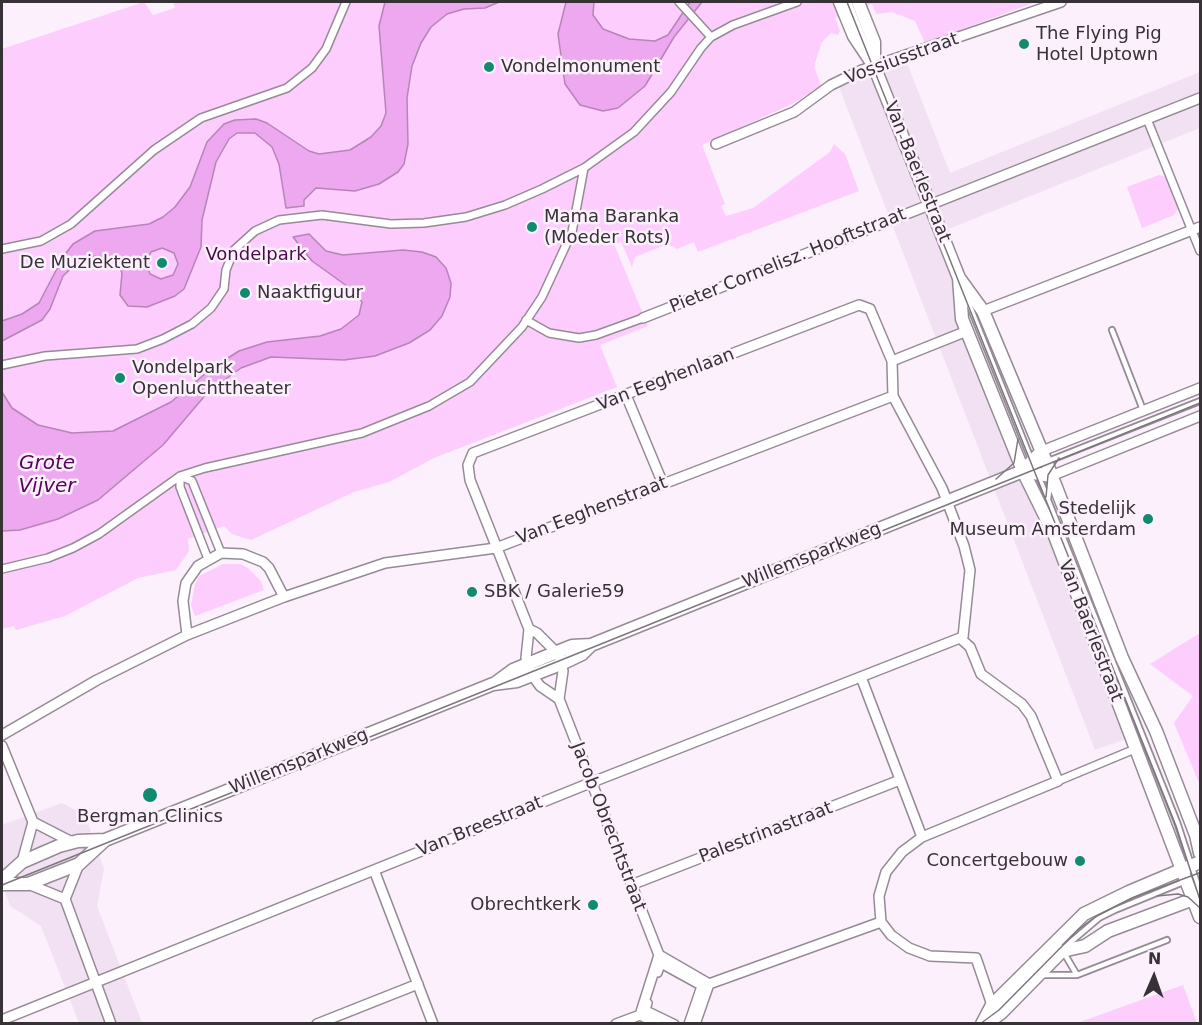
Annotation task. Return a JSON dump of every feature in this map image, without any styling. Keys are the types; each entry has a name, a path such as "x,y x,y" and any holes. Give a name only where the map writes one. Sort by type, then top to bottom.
{"street":[{"path":"2,249 24,246 63,229 89,211 154,150 201,118 288,88 312,68 326,49 346,2"},
{"path":"2,365 45,356 137,349 192,324 212,308 224,289 226,270 234,250 255,231 279,220 322,215 408,224 466,217 505,205 584,168 641,125 671,92 701,48 711,38 733,25 797,2"},
{"name":"Vossiusstraat","path":"716,144 794,112 831,85 874,66 1061,2"},
{"name":"Van Baerlestraat","path":"850,3 874,42 874,66 959,278 983,311 1036,464 1054,537 1136,749 1192,872 1200,917"},
{"path":"681,4 711,38"},
{"name":"Pieter Cornelisz. Hooftstraat","path":"644,318 1200,98"},
{"path":"1146,119 1196,229 1200,251"},
{"path":"2,569 48,558 73,548 99,534 180,476 214,466 325,444 362,434 406,416 470,382 526,320 542,297 564,254 572,232 584,168"},
{"path":"983,311 1196,229"},
{"name":"Van Baerlestraat","path":"959,278 962,319 1036,464"},
{"name":"Van Eeghenlaan","path":"496,548 470,480 468,465 473,453 859,305 870,309 892,361"},
{"path":"526,320 549,333 579,338 596,335 644,318"},
{"path":"967,331 892,361 893,396 947,501 970,570 963,637 960,638 970,647 981,674 1022,704 1031,716 1058,781"},
{"path":"1200,388 1143,410 1036,464 1051,476 1200,416"},
{"path":"626,395 663,484"},
{"name":"Van Eeghenstraat","path":"2,735 96,680 187,635 284,597 385,563 496,548 893,396"},
{"name":"Willemsparkweg","path":"2,882 19,865 75,842 105,840 559,658 582,654 591,645 1036,464"},
{"path":"180,476 192,481 221,553"},
{"path":"180,476 180,487 208,559"},
{"name":"Van Baerlestraat","path":"1051,476 1122,658 1156,731 1196,836 1200,853"},
{"path":"496,548 529,629 530,670"},
{"path":"187,635 183,601 186,583 198,566 221,553 243,554 263,562 269,568 284,597"},
{"path":"529,629 559,658"},
{"name":"Van Breestraat","path":"2,1020 590,783 960,638"},
{"name":"Jacob Obrechtstraat","path":"559,658 562,690 559,699 659,955"},
{"name":"Jacob Obrechtstraat","path":"530,670 551,696 559,699"},
{"path":"861,677 922,837"},
{"path":"2,746 33,822 17,875 26,884 65,899"},
{"path":"992,1005 976,958 930,956 909,948 880,922 879,896 886,872 902,852 922,837 1136,749"},
{"name":"Palestrinastraat","path":"631,885 900,780"},
{"path":"33,822 86,848 65,899 111,1023"},
{"name":"Willemsparkweg","path":"2,882 26,884 82,862 105,840"},
{"path":"374,870 434,1023"},
{"path":"984,1023 992,1005 1084,914 1101,905 1192,872"},
{"path":"984,1023 1001,1013 1062,951 1085,946 1118,926 1198,897"},
{"path":"709,984 880,922"},
{"path":"640,1015 659,955 709,984"},
{"path":"675,1023 646,1010 661,964 701,986 688,1023"},
{"path":"317,1023 418,984"},
{"path":"695,1023 709,984"},
{"path":"616,1023 640,1015 658,1023"}],"lane":[{"name":"Van Baerlestraat","path":"959,278 1036,464 1048,502 1159,774 1192,872"},
{"path":"1112,330 1143,410"},
{"path":"1036,464 1200,401"},
{"path":"1048,502 1051,476"},
{"path":"1062,951 1099,918 1192,872"},
{"path":"1060,937 1062,951 1077,975"},
{"path":"1038,975 1057,977 1077,975 1167,940"}],"shaded area":[{"path":"907,63 950,173 1200,72 1200,128 936,234 1129,738 1095,750 839,87"},
{"path":"62,803 85,815 104,869 97,906 142,1023 79,1023 41,926 10,906 2,883 2,825"}],"green space":[{"name":"Vondelpark","path":"144,2 153,15 175,8 173,2 1036,2 925,43 915,21 892,12 876,14 872,4 835,18 840,31 838,35 831,33 822,42 814,66 821,86 792,104 702,145 725,204 721,206 726,216 753,208 830,152 834,144 845,154 859,191 698,252 694,242 677,249 668,244 635,257 632,267 621,242 614,244 648,326 600,345 617,387 434,458 389,482 354,492 251,540 232,534 224,526 188,539 189,551 176,570 138,578 65,616 16,630 14,626 2,629 2,49"},
{"path":"1159,175 1167,177 1179,207 1174,215 1142,228 1127,187"},
{"path":"223,564 240,564 248,568 261,581 264,590 195,616 191,605 199,576"},
{"path":"1200,633 1200,785 1174,723 1193,696 1150,664"},
{"path":"1183,985 1197,1023 1077,1023"}],"water":[{"path":"385,2 499,2 485,8 464,9 447,14 431,27 421,43 412,66 407,98 408,144 404,164 398,172 379,184 355,191 316,188 304,200 304,206 286,208 279,164 272,147 255,133 237,133 229,139 216,162 202,220 201,247 184,289 175,296 147,307 128,306 120,295 122,273 117,261 98,256 82,258 63,276 50,309 42,320 2,341 2,321 22,314 39,303 63,257 73,244 95,231 149,224 163,217 175,207 190,187 207,142 224,124 235,120 256,119 267,123 309,151 319,154 350,150 371,137 381,126 386,113 379,26","holes":["162,248 174,253 178,264 173,275 161,279 150,274 146,263 151,252"]},
{"path":"566,2 594,2 593,15 603,29 629,39 655,41 668,35 690,2 702,2 674,37 645,86 618,108 603,111 580,105 565,84 558,34"},
{"name":"Grote Vijver","path":"309,234 326,251 343,255 403,250 422,252 436,257 446,268 451,283 450,297 442,316 430,330 409,343 375,356 344,360 271,357 241,368 208,392 163,445 98,500 58,519 20,530 2,531 2,392 12,408 38,425 72,433 113,431 171,402 212,368 239,351 267,342 320,336 341,329 359,315 362,302 351,289 312,261 293,237"}],"tram line":[{"path":"847,2 1176,826 1200,900"},
{"path":"2,885 1200,403"},
{"path":"996,479 1014,463 1018,439"},
{"path":"1046,497 1048,475 1059,458"},
{"path":"980,1024 999,1010 1079,929 1095,917 1132,898 1199,873"},
{"path":"1157,896 1178,894 1188,897 1200,908"}],"place":[{"name":"The Flying Pig Hotel Uptown","path":"1024,44"},
{"name":"Vondelmonument","path":"489,67"},
{"name":"Mama Baranka (Moeder Rots)","path":"532,227"},
{"name":"De Muziektent","path":"162,263"},
{"name":"Naaktfiguur","path":"245,293"},
{"name":"Vondelpark Openluchttheater","path":"120,378"},
{"name":"Stedelijk Museum Amsterdam","path":"1148,519"},
{"name":"SBK / Galerie59","path":"472,592"},
{"name":"Bergman Clinics","path":"150,795"},
{"name":"Concertgebouw","path":"1080,861"},
{"name":"Obrechtkerk","path":"593,905"}]}
